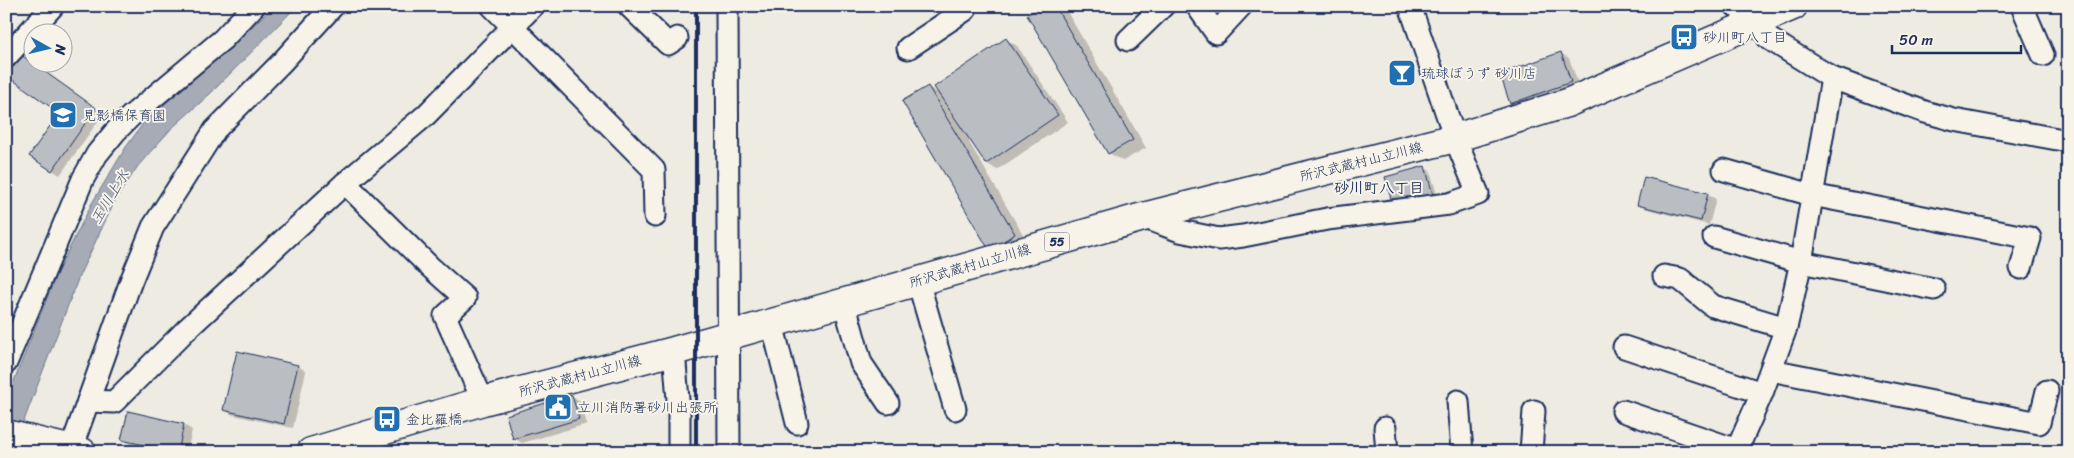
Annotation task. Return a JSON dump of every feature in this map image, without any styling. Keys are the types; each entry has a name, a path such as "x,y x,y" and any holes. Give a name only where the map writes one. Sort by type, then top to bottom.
{"main road":[{"name":"所沢武蔵村山立川線","path":"311,452 482,401 674,351 1143,217 1455,138 1567,103 1750,16 1793,6"},
{"path":"6,434 64,448"}],"street":[{"path":"6,57 53,6"},
{"path":"6,363 83,179 96,154 131,116 223,38 254,6"},
{"path":"64,448 88,401 131,281 153,227 215,130 281,63 333,6"},
{"path":"492,6 654,170 655,216"},
{"path":"88,401 114,402 186,330 345,183 426,114 532,6"},
{"path":"629,6 668,44 676,38"},
{"path":"727,6 729,452"},
{"path":"908,48 965,10 962,6"},
{"path":"1128,40 1163,6"},
{"path":"1197,6 1216,33 1241,6"},
{"path":"1143,217 1180,231 1219,239 1327,220 1449,204 1478,194 1455,138 1410,6"},
{"path":"2022,6 2043,55"},
{"path":"1750,16 1768,38 1832,78 1954,120 2068,141"},
{"path":"1623,411 1736,451 1762,393 1786,328 1801,262 1832,78"},
{"path":"1724,170 1812,194 2030,238 2021,268"},
{"path":"345,183 464,298 445,316 482,401"},
{"path":"1714,237 1801,262 1934,289"},
{"path":"1664,276 1680,279 1713,306 1786,328"},
{"path":"918,281 956,408"},
{"path":"844,302 861,363 888,403"},
{"path":"772,323 797,423"},
{"path":"1624,347 1762,393"},
{"path":"674,351 679,412 679,452"},
{"path":"1771,370 2039,423 2048,391"},
{"path":"1458,401 1462,452"},
{"path":"1531,452 1534,411"},
{"path":"1385,428 1387,452"}],"water":[{"name":"玉川上水","path":"274,6 297,6 211,93 171,129 138,166 116,199 80,274 12,452 6,452 6,401 57,273 92,203 126,147 145,121 216,60"}],"building":[{"path":"1041,6 1055,6 1133,140 1108,154 1027,15"},
{"path":"1006,38 1058,115 986,164 934,87"},
{"path":"17,52 22,56 22,72 45,72 96,108 52,171 29,156 59,113 6,75 6,67"},
{"path":"1561,52 1571,82 1510,104 1500,74"},
{"path":"928,86 1015,234 989,250 902,101"},
{"path":"1425,166 1433,195 1393,206 1385,177"},
{"path":"1644,177 1708,193 1701,221 1637,205"},
{"path":"237,351 298,365 284,424 223,410"},
{"path":"572,395 579,419 513,439 506,415"},
{"path":"128,411 184,424 178,452 121,440"}],"railway":[{"path":"696,6 696,452"}],"place":[{"name":"砂川町八丁目","path":"1684,37"},
{"name":"琉球ぼうず 砂川店","path":"1402,73"},
{"name":"見影橋保育園","path":"63,115"},
{"name":"立川消防署砂川出張所","path":"558,407"},
{"name":"金比羅橋","path":"387,419"}],"district":[{"name":"砂川町八丁目","path":"1379,188"}]}
